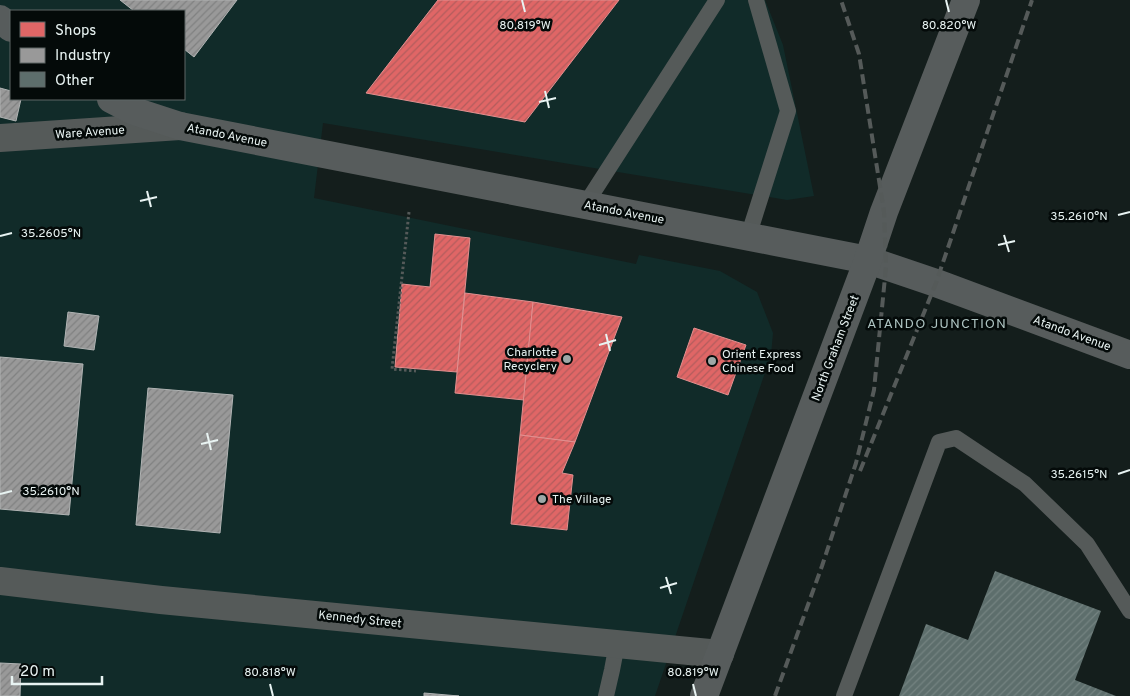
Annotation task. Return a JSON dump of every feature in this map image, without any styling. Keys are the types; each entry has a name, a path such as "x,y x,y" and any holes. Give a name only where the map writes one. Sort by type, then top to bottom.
{"main road":[{"name":"North Graham Street","path":"704,696 868,260 884,212 966,0"},
{"path":"0,19 10,27"},
{"name":"Atando Avenue","path":"113,100 134,111 180,126 868,260 942,285 1130,355"}],"street":[{"name":"Ware Avenue","path":"0,138 180,126"},
{"name":"Kennedy Street","path":"0,581 161,600 720,654"}],"lane":[{"path":"585,205 717,0"},
{"path":"748,238 788,111 756,0"},
{"path":"844,696 939,442 956,438 1025,484 1087,544 1130,611"},
{"path":"606,696 616,644"}],"path":[{"path":"408,212 392,368 416,371"}],"shaded area":[{"path":"0,0 765,0 783,45 814,196 787,200 323,123 314,198 636,264 639,255 720,271 757,292 773,333 771,355 655,696 0,696"}],"building: Shops":[{"path":"438,0 619,0 525,122 366,93"},
{"path":"435,234 470,238 457,372 395,367 402,284 430,287"},
{"path":"465,293 533,302 524,400 455,393"},
{"name":"Charlotte Recyclery","path":"533,302 622,317 575,442 520,435"},
{"name":"Orient Express Chinese Food","path":"694,328 746,345 728,395 677,377"},
{"name":"The Village","path":"520,435 575,442 562,473 573,475 567,530 511,524"}],"building: Industry":[{"path":"120,0 237,0 194,57 185,50 185,10 133,10"},
{"path":"0,88 10,91 10,100 21,100 16,121 0,117"},
{"path":"68,312 99,316 94,350 64,346"},
{"path":"0,357 83,364 69,515 0,509"},
{"path":"148,388 233,395 220,533 136,525"},
{"path":"0,663 21,664 20,696 0,696"},
{"path":"424,693 459,696 424,696"}],"building: Other":[{"path":"995,571 1101,611 1075,680 1116,696 899,696 926,624 968,640"}],"railway":[{"path":"775,696 822,566 856,463 874,390 886,267 884,212 859,54 841,0"},
{"path":"860,471 936,283 1032,0"}],"place":[{"name":"Charlotte Recyclery","path":"567,359"},
{"name":"Orient Express Chinese Food","path":"712,361"},
{"name":"The Village","path":"542,499"}],"district":[{"name":"ATANDO JUNCTION","path":"937,323"}]}
